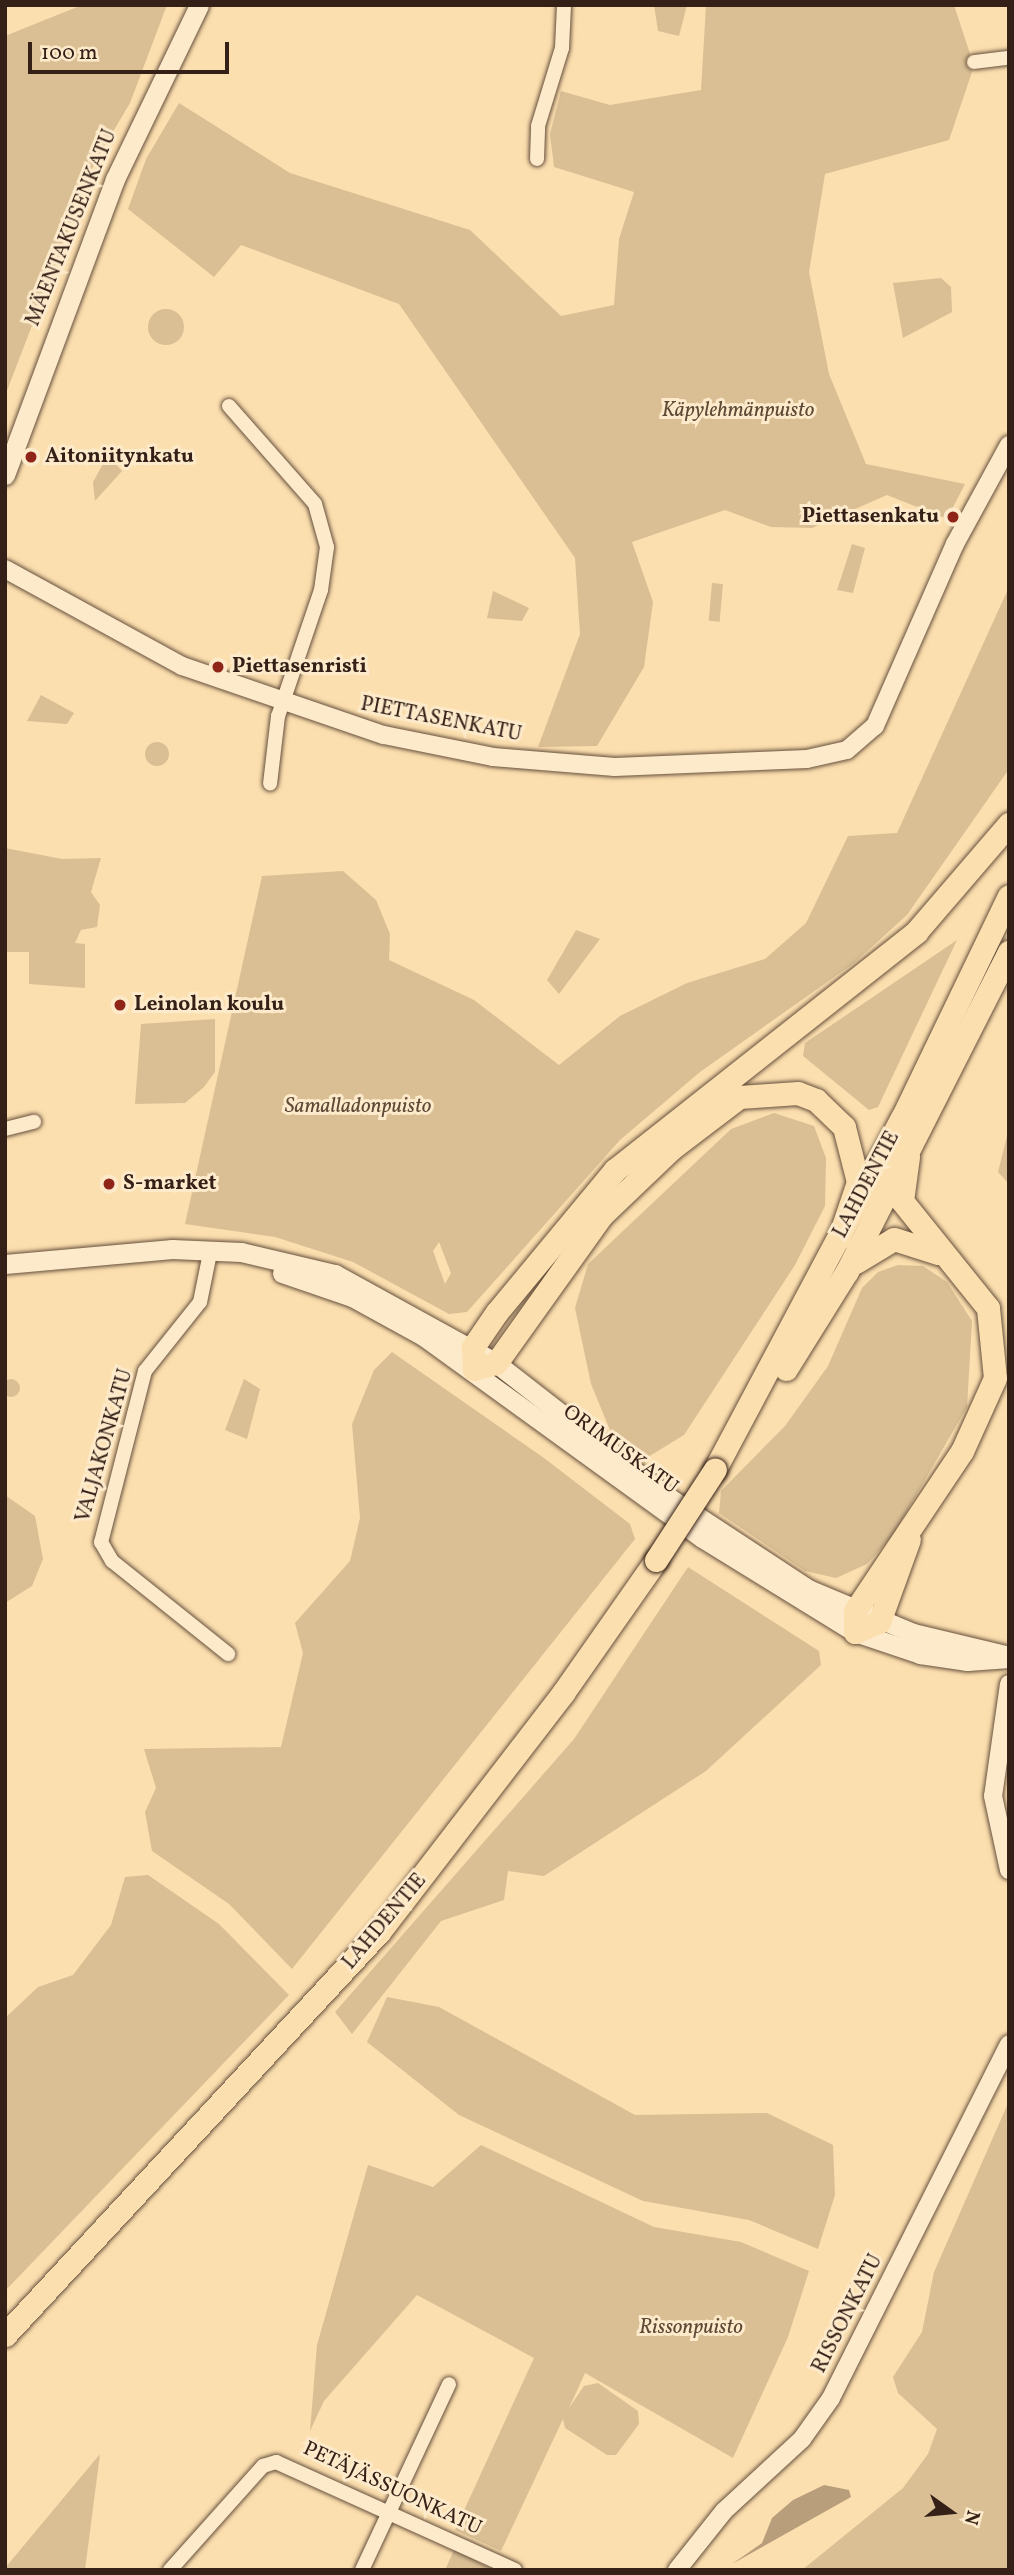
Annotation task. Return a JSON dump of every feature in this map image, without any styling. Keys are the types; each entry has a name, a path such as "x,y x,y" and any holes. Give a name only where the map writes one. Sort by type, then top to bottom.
{"highway":[{"path":"839,1238 858,1182 844,1127 816,1100 798,1093 738,1097 671,1149 601,1216 496,1363 473,1358 553,1239 615,1170 916,932 1009,824"},
{"name":"LAHDENTIE","path":"715,1469 839,1238 1009,896"},
{"name":"LAHDENTIE","path":"5,2336 387,1922 564,1693 656,1560 846,1271 908,1157 1009,951"},
{"path":"855,1621 962,1451 995,1378 988,1308 956,1262 908,1214 901,1189 908,1157"},
{"path":"846,1271 868,1250 894,1240 956,1262"},
{"path":"855,1621 879,1622 909,1539"}],"main road":[{"name":"MÄENTAKUSENKATU","path":"5,475 127,149 199,5"},
{"name":"ORIMUSKATU","path":"5,1264 127,1248 210,1253 352,1297 473,1358 702,1538 920,1654 967,1661 1009,1657"},
{"name":"ORIMUSKATU","path":"496,1363 733,1542 855,1621"},
{"name":"ORIMUSKATU","path":"879,1622 1009,1657"}],"street":[{"path":"537,159 538,126 562,48 564,5"},
{"path":"974,62 1009,58"},
{"path":"229,406 305,491 325,530 321,590 281,705 270,785"},
{"name":"PIETTASENKATU","path":"5,569 128,640 281,705 432,746 556,764 751,765 847,750 863,740 883,714 951,552 1009,445"},
{"path":"5,1129 34,1122"},
{"name":"VALJAKONKATU","path":"210,1253 200,1302 145,1371 101,1542 112,1560 228,1654"},
{"path":"1009,1684 993,1796 1009,1870"},
{"name":"RISSONKATU","path":"677,2570 724,2511 802,2439 831,2398 1009,2044"},
{"path":"362,2570 449,2384"},
{"name":"PETÄJÄSSUONKATU","path":"172,2569 263,2466 276,2462 389,2509 515,2570"}],"green space":[{"path":"82,5 167,5 130,103 94,164 5,396 5,36"},
{"path":"654,5 687,5 679,36 658,31"},
{"name":"Käpylehmänpuisto","path":"706,5 954,5 974,66 949,140 825,174 809,272 829,374 866,464 965,484 947,519 887,495 812,528 771,527 725,510 632,542 653,602 644,667 597,746 538,747 580,634 575,558 399,304 241,245 214,277 128,209 146,159 179,103 290,173 470,230 561,316 614,305 619,239 634,192 554,167 550,134 561,91 610,105 701,90"},
{"path":"941,278 951,287 952,312 903,338 893,283"},
{"path":"166,309 179,314 184,327 179,340 166,345 153,340 148,327 153,314"},
{"path":"108,455 122,471 95,501 93,482"},
{"path":"852,544 865,548 853,593 837,590"},
{"path":"712,583 723,584 720,622 709,621"},
{"name":"Samalladonpuisto","path":"1009,587 1009,769 907,915 854,963 700,1072 620,1140 467,1312 449,1314 353,1262 275,1237 185,1224 262,876 343,871 376,900 390,934 389,960 474,1000 559,1065 620,1016 687,983 765,959 806,923 848,836 897,833","holes":["439,1242 451,1273 445,1284 433,1251"]},
{"path":"493,591 529,608 522,621 487,618"},
{"path":"41,695 74,713 67,724 27,721"},
{"path":"157,742 168,749 169,754 162,765 157,766 146,759 145,754 152,743"},
{"path":"5,848 62,859 101,858 91,892 100,905 97,927 81,930 75,943 85,944 85,988 29,984 29,952 5,952"},
{"path":"576,930 600,939 559,994 547,980"},
{"path":"957,940 878,1107 869,1110 803,1056 805,1043"},
{"path":"215,1019 215,1072 204,1087 185,1103 135,1104 141,1024"},
{"path":"774,1113 814,1126 826,1158 825,1206 795,1265 684,1435 643,1460 612,1435 591,1384 575,1308 588,1264 731,1129"},
{"path":"1009,1128 1009,1184 998,1172"},
{"path":"898,1265 923,1266 947,1282 972,1321 967,1407 893,1535 867,1564 836,1578 805,1571 719,1513 721,1491 785,1426 828,1366 862,1288 878,1272"},
{"path":"392,1352 544,1458 630,1524 635,1539 292,1969 229,1904 152,1851 145,1812 156,1788 144,1749 281,1747 303,1653 295,1623 350,1561 360,1518 352,1424 374,1370"},
{"path":"7,1379 15,1379 20,1388 18,1395 7,1397 2,1392 2,1384"},
{"path":"244,1379 260,1389 247,1439 225,1430"},
{"path":"5,1495 35,1516 43,1559 32,1586 5,1603"},
{"path":"688,1567 819,1651 821,1665 706,1771 544,1876 508,1871 504,1900 441,1921 352,2034 335,2012 574,1739"},
{"path":"148,1875 219,1924 289,1995 5,2291 5,2018 38,1987 73,1975 111,1925 125,1877"},
{"path":"387,1997 439,2007 635,2115 767,2113 833,2145 835,2195 818,2249 749,2220 643,2201 459,2115 367,2042"},
{"path":"1009,2101 1009,2570 802,2570 903,2488 928,2454 937,2429 898,2393 893,2377 922,2332 934,2272"},
{"name":"Rissonpuisto","path":"481,2145 654,2227 741,2242 809,2271 788,2337 733,2458 585,2373 569,2408 584,2386 598,2383 638,2411 639,2424 616,2455 607,2455 565,2428 563,2419 501,2551 455,2530 534,2358 417,2295 324,2401 310,2431 317,2345 368,2165 433,2187"},
{"path":"100,2454 85,2570 5,2570 5,2568"},
{"path":"454,2550 494,2570 445,2570"}],"shaded area":[{"path":"824,2485 849,2490 851,2497 732,2564 762,2543 772,2518 793,2500"}],"place":[{"name":"Aitoniitynkatu","path":"31,457"},
{"name":"Piettasenkatu","path":"953,517"},
{"name":"Piettasenristi","path":"218,667"},
{"name":"Leinolan koulu","path":"120,1005"},
{"name":"S-market","path":"109,1184"}]}
